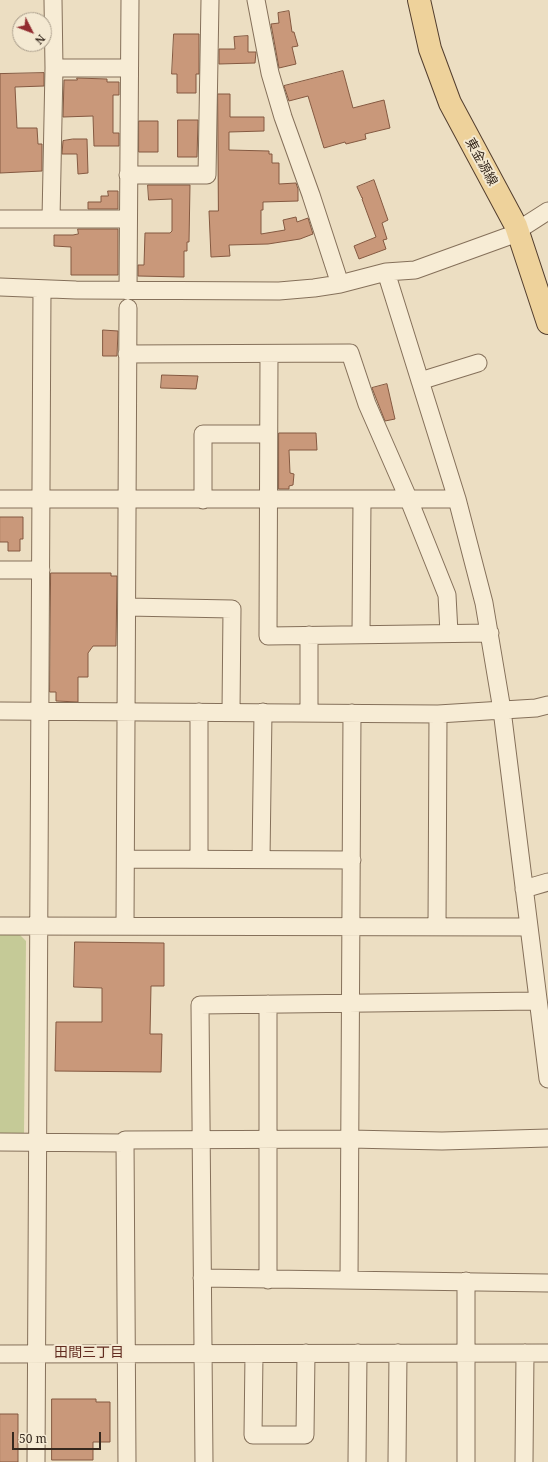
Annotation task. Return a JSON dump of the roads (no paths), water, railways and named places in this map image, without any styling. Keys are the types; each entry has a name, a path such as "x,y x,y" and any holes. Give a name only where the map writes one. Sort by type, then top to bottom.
{"main road":[{"name":"東金源線","path":"419,0 430,49 450,103 518,231 548,323"}],"street":[{"path":"51,219 54,68 53,0"},
{"path":"128,290 130,0"},
{"path":"128,175 207,175 210,0"},
{"path":"256,0 270,73 282,117 311,195 340,284"},
{"path":"54,68 129,68"},
{"path":"0,287 42,289 279,291 340,284 386,272 414,270 509,236 548,211"},
{"path":"0,219 128,219"},
{"path":"386,272 457,500 484,603 502,710 548,1079"},
{"path":"36,1462 42,570 42,289"},
{"path":"125,926 128,308"},
{"path":"127,354 350,353 367,404 409,500 447,595 449,633"},
{"path":"269,354 268,636 490,633"},
{"path":"420,381 478,363"},
{"path":"202,500 204,434 268,434"},
{"path":"0,500 457,500"},
{"path":"361,634 362,500"},
{"path":"0,570 42,570"},
{"path":"127,607 232,609 232,712"},
{"path":"309,635 309,713"},
{"path":"0,711 438,714 536,708 548,705"},
{"path":"198,712 199,859"},
{"path":"261,860 263,712"},
{"path":"350,1280 352,713"},
{"path":"437,927 438,714"},
{"path":"126,859 352,860"},
{"path":"524,889 548,882"},
{"path":"0,926 528,927"},
{"path":"204,1462 200,1005 538,1000"},
{"path":"268,1004 268,1280"},
{"path":"127,1462 125,1140 350,1139 442,1141 548,1138"},
{"path":"0,1142 38,1141 125,1143"},
{"path":"202,1278 548,1283"},
{"path":"466,1281 466,1462"},
{"path":"357,1462 358,1353"},
{"path":"397,1462 398,1353"},
{"path":"524,1353 524,1462"},
{"path":"0,1354 548,1353"},
{"path":"254,1354 253,1435 305,1435 306,1354"}],"district":[{"name":"田間三丁目","path":"89,1353"}]}
